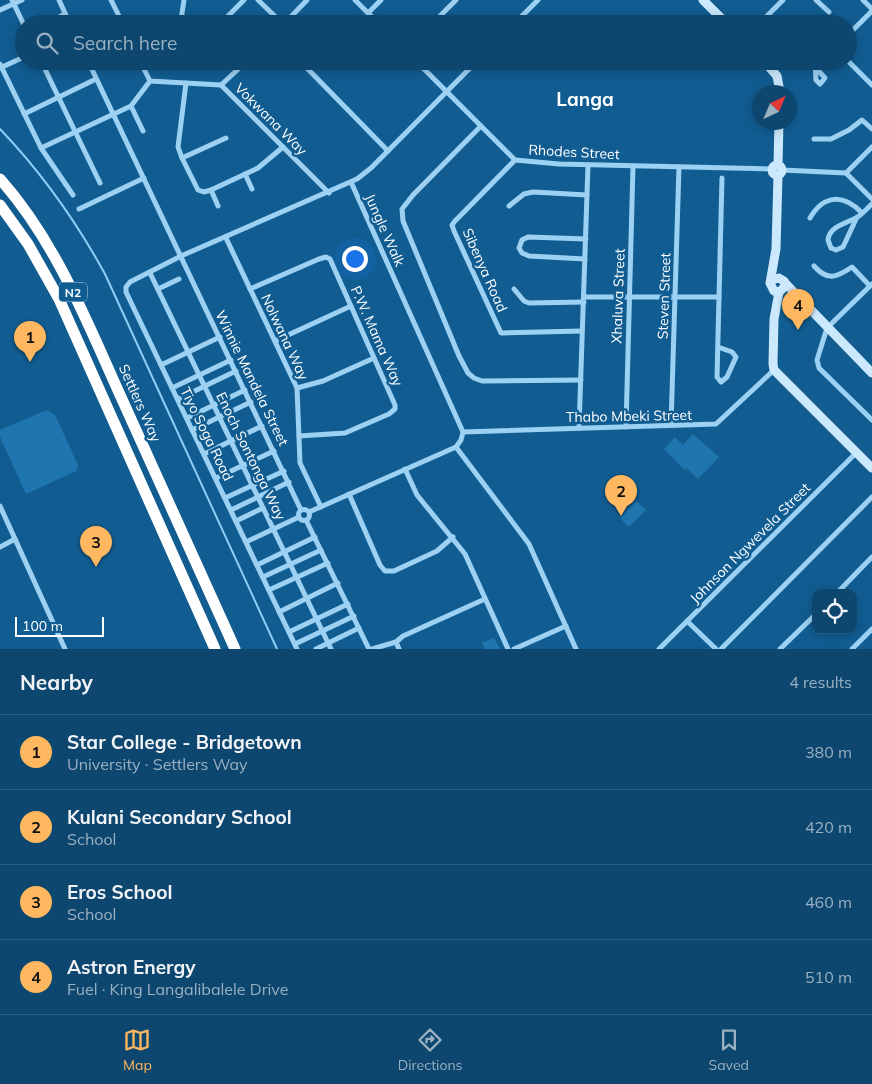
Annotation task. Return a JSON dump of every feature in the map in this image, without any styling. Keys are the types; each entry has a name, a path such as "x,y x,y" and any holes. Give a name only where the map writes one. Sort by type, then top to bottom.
{"highway":[{"name":"Settlers Way","path":"0,179 46,242 79,305 234,649"},
{"name":"N2","path":"0,205 28,244 59,299 215,649"}],"street":[{"path":"0,10 13,2 22,0"},
{"path":"59,0 65,14"},
{"path":"111,0 118,15"},
{"path":"182,15 184,0"},
{"path":"229,15 244,0"},
{"path":"258,0 274,15"},
{"path":"292,15 307,0"},
{"path":"355,0 368,13 381,0"},
{"path":"441,15 456,0"},
{"path":"523,15 538,0"},
{"path":"703,0 718,15"},
{"path":"769,15 783,0"},
{"path":"816,0 829,12"},
{"path":"857,25 872,10 863,0"},
{"path":"13,2 19,15"},
{"path":"15,61 1,67 42,148 73,195"},
{"path":"857,69 871,81"},
{"path":"45,70 100,183"},
{"name":"Winnie Mandela Street","path":"92,70 301,510"},
{"path":"42,148 131,106 150,81 144,70"},
{"path":"221,84 237,70"},
{"path":"309,70 388,151"},
{"name":"Rhodes Street","path":"425,70 515,160 588,165 846,173"},
{"name":"Jungle Walk","path":"463,432 351,182 363,175 468,70"},
{"path":"772,70 777,76 779,85"},
{"path":"24,114 96,79"},
{"name":"Vokwana Way","path":"150,81 221,84 329,193"},
{"path":"186,84 178,143 182,158 198,190 204,192 211,190 262,166 283,147"},
{"path":"131,106 143,131"},
{"path":"814,139 831,139 849,130 862,120 872,129"},
{"path":"481,126 412,195 402,209 403,221 459,356 471,376 486,381 581,380"},
{"path":"779,130 776,249 778,254 778,286 774,319 774,370 872,468"},
{"path":"182,158 226,138"},
{"path":"872,147 846,173 872,199"},
{"name":"Sibenya Road","path":"515,160 455,221 452,225 454,231 501,333 582,331"},
{"path":"579,428 588,165"},
{"name":"Xhaluva Street","path":"626,427 633,166"},
{"name":"Steven Street","path":"671,425 679,167"},
{"path":"245,174 252,189"},
{"path":"79,209 144,178"},
{"path":"718,348 732,352 736,357 728,377 721,382 717,377 722,178"},
{"path":"181,256 351,182"},
{"path":"211,190 218,206"},
{"path":"508,206 524,194 533,192 587,195"},
{"path":"810,218 819,205 840,199 850,202 862,213"},
{"path":"858,217 843,247 836,250 831,248 828,240 830,233 858,217 872,204"},
{"path":"585,259 529,256 522,253 519,248 522,240 528,237 586,238"},
{"name":"Nolwana Way","path":"226,238 297,388 299,454 302,467 321,507"},
{"name":"Tiyo Soga Road","path":"181,256 127,284 125,290 296,646"},
{"name":"P.W. Mama Way","path":"250,289 326,257 331,261 395,404 394,410 345,433 299,436"},
{"path":"814,266 821,273 831,276 840,275 852,268 871,285 827,328 817,360 818,366 872,420"},
{"name":"Enoch Sontonga Way","path":"150,273 331,649"},
{"path":"158,289 180,279"},
{"path":"778,286 808,308 872,373"},
{"path":"514,289 524,301 529,303 629,297 719,297"},
{"path":"275,341 351,306"},
{"path":"161,365 220,337"},
{"path":"297,388 323,381 374,358"},
{"path":"172,388 231,360"},
{"path":"178,399 236,370"},
{"name":"Thabo Mbeki Street","path":"463,432 712,425 719,423 774,370"},
{"path":"187,418 245,390"},
{"path":"192,430 251,402"},
{"path":"204,454 262,426"},
{"path":"299,517 298,514 301,510 309,512 456,446 461,440 463,432"},
{"path":"456,446 529,544 576,649"},
{"path":"216,478 274,451"},
{"name":"Johnson Ngwevela Street","path":"659,649 856,452"},
{"path":"405,469 417,495 465,554 508,649"},
{"path":"225,498 284,471"},
{"path":"231,510 289,482"},
{"path":"349,494 381,567 385,570 394,571 437,552 452,537"},
{"path":"721,649 872,497"},
{"path":"0,506 65,649"},
{"path":"236,521 263,508"},
{"path":"306,520 309,518 309,512"},
{"path":"299,517 302,520 306,520 370,649 396,642 407,634 485,599"},
{"path":"246,542 299,517"},
{"path":"257,565 315,537"},
{"path":"0,546 15,539"},
{"path":"263,577 321,550"},
{"path":"841,589 872,558"},
{"path":"269,590 328,563"},
{"path":"279,612 338,583"},
{"path":"289,632 348,604"},
{"path":"296,646 354,616"},
{"path":"780,649 812,618"},
{"path":"688,621 716,649"},
{"path":"514,649 566,626"},
{"path":"316,649 360,628"},
{"path":"852,649 872,629"},
{"path":"396,642 399,649"}],"shaded area":[{"path":"47,410 55,415 78,465 76,471 26,494 0,437 0,430"},
{"path":"693,434 719,457 698,479 687,468 685,470 664,449 675,437 683,445"},
{"path":"636,501 646,510 629,527 620,518"},
{"path":"494,638 500,649 485,649 482,643"}],"waterway":[{"path":"0,129 44,180 82,235 105,274 277,649"}],"place":[{"name":"Astron Energy","path":"798,330"},
{"name":"Star College - Bridgetown","path":"30,362"},
{"name":"Kulani Secondary School","path":"621,516"},
{"name":"Eros School","path":"96,567"}],"district":[{"name":"Langa","path":"585,99"}]}
